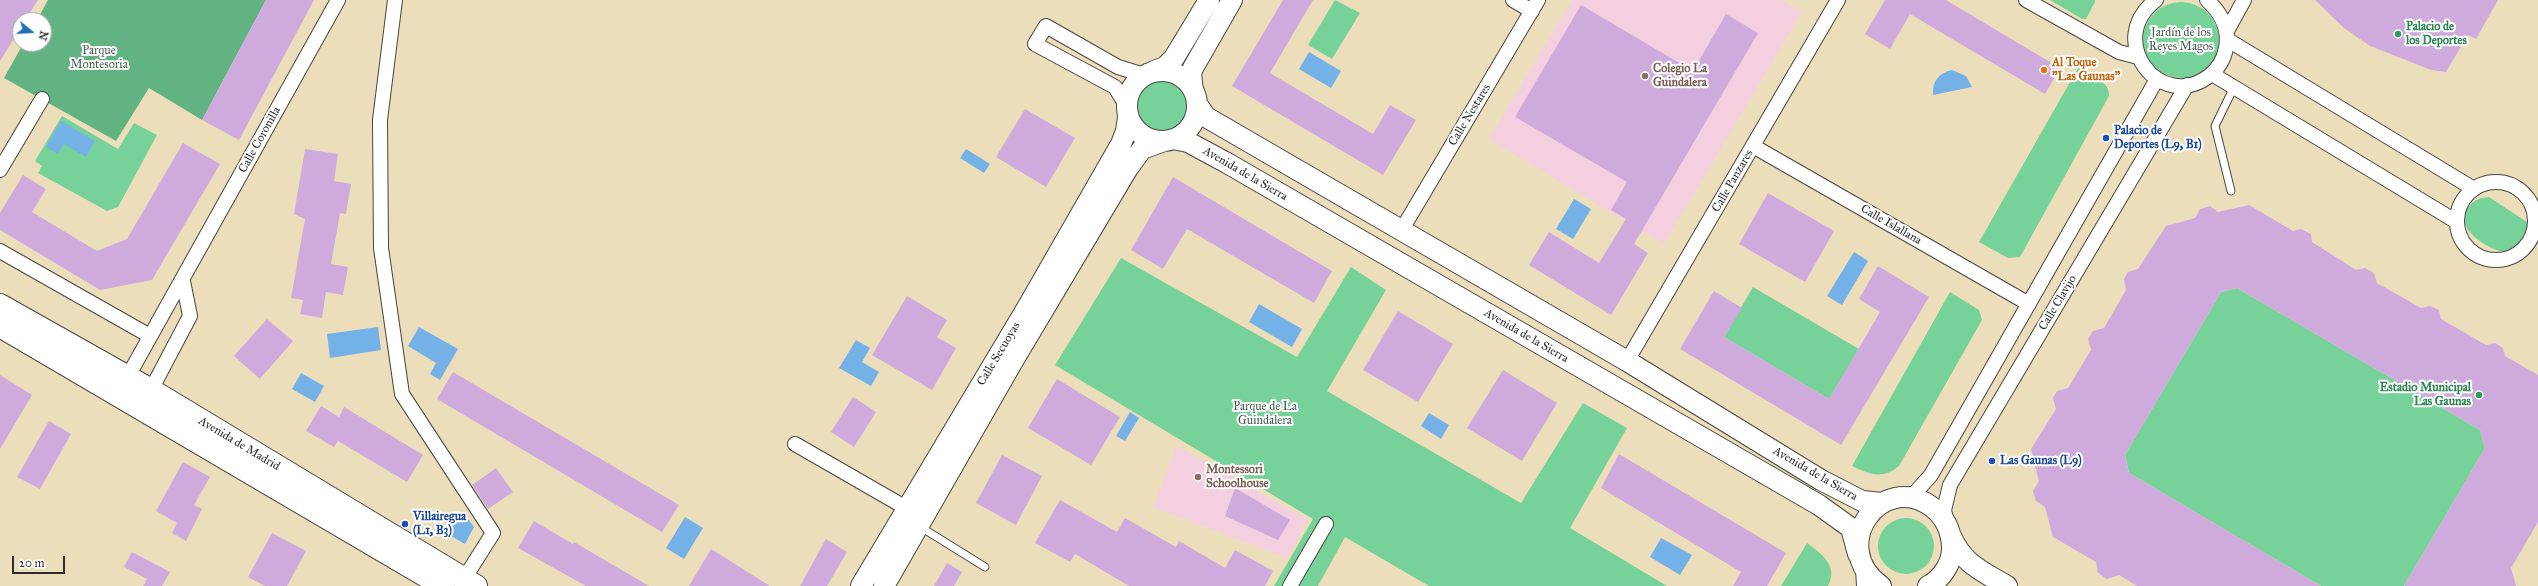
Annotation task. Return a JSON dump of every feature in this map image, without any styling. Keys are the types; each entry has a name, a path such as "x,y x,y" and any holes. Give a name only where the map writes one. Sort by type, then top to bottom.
{"main road":[{"path":"1209,0 1174,58 1165,67 1148,73 1134,83 1128,93 1127,111 1142,135 1153,140 1168,140 1183,134 1191,126 1195,97 1191,74 1232,0"},
{"path":"1148,73 1165,70 1177,74 1186,80 1195,97"},
{"name":"Avenida de la Sierra","path":"1195,97 1206,116 1401,231 1628,361 1821,480 1862,502 1891,501 1914,498 1927,503 1939,512 1949,530"},
{"name":"Calle Secuoyas","path":"861,586 1121,144 1126,132 1127,111"},
{"name":"Avenida de la Sierra","path":"1168,140 1188,142 1227,163 1819,505 1851,528 1862,569"},
{"name":"Calle Secuoyas","path":"884,586 1013,361 1128,168 1142,149 1168,140"},
{"name":"Avenida de Madrid","path":"0,305 127,378 151,390 470,582"},
{"name":"Avenida de Madrid","path":"0,326 443,586"},
{"path":"1881,586 1862,569 1858,539 1862,525 1870,512 1891,501"},
{"path":"1928,586 1942,574 1949,563 1952,549 1949,530"},
{"path":"1949,530 1959,553 1966,561 2007,586"}],"street":[{"name":"Calle Coronilla","path":"127,378 183,281 338,0"},
{"path":"395,0 380,120 381,248 402,394 493,533 470,582"},
{"path":"1513,0 1535,6"},
{"name":"Calle Panzares","path":"1628,361 1838,0"},
{"path":"2026,0 2119,52 2138,57"},
{"path":"2156,0 2148,6 2137,24 2135,46 2138,57 2145,69 2157,79 2166,83 2186,85 2204,80 2212,74 2220,64 2227,36 2244,0"},
{"path":"2206,0 2223,19 2227,36 2474,189"},
{"name":"Calle Nestares","path":"1401,231 1535,6"},
{"path":"1127,111 1115,87 1035,44 1046,26 1118,67 1148,73"},
{"path":"2212,74 2457,222"},
{"name":"Calle Clavijo","path":"1891,501 1915,493 1931,475 2157,79"},
{"name":"Calle Clavijo","path":"1949,530 1944,510 1950,485 2186,85"},
{"path":"0,170 42,99"},
{"name":"Calle Islallana","path":"1753,146 2029,304"},
{"path":"2487,183 2506,183 2520,189 2535,206 2535,229 2532,245 2508,259 2496,260 2483,258 2466,246 2460,235 2457,222 2462,202 2474,189 2487,183"},
{"path":"0,251 150,336"},
{"path":"151,390 190,316 183,281"},
{"path":"795,444 908,508"},
{"path":"1290,586 1326,524"}],"lane":[{"path":"2231,191 2215,126 2234,87"},
{"path":"919,526 985,567"}],"shaded area":[{"name":"Colegio La Guindalera","path":"1572,0 1781,0 1802,12 1664,244 1489,139"},
{"name":"Montessori Schoolhouse","path":"1177,446 1308,520 1287,558 1153,507"}],"green space":[{"name":"Parque Montesoria","path":"48,0 266,0 202,120 149,88 116,141 4,78 19,52 52,52 52,12 41,12"},
{"path":"1335,0 1360,13 1332,59 1308,45"},
{"path":"2050,0 2095,0 2095,2 2086,19 2082,19"},
{"name":"Jardín de los Reyes Magos","path":"2173,2 2189,2 2202,8 2213,19 2219,32 2217,55 2202,72 2189,78 2173,78 2160,72 2145,55 2143,48 2143,32 2149,19 2166,4"},
{"path":"2078,68 2103,82 2109,96 2020,257 2008,258 1979,242"},
{"path":"1161,72 1173,74 1183,81 1190,91 1192,103 1190,115 1183,125 1173,132 1161,134 1149,132 1139,125 1132,115 1130,103 1132,91 1139,81 1149,74"},
{"path":"62,116 118,149 134,123 157,135 118,207 107,211 38,173 42,166 35,161"},
{"path":"2489,197 2527,222 2529,227 2529,235 2525,243 2515,252 2503,252 2488,246 2475,238 2467,228 2464,216 2469,206 2478,200"},
{"name":"Parque de La Guindalera","path":"1121,258 1297,357 1351,267 1386,290 1327,391 1521,503 1583,403 1627,428 1570,528 1667,586 1429,586 1345,537 1318,586 1274,586 1313,519 1055,365"},
{"path":"1753,287 1859,349 1829,399 1724,337"},
{"path":"2237,288 2480,430 2485,448 2404,586 2321,586 2129,473 2125,455 2221,292"},
{"path":"1950,292 1979,310 1982,320 1899,466 1887,473 1876,474 1852,466"},
{"path":"1906,518 1917,520 1926,526 1932,535 1934,546 1932,557 1926,566 1917,572 1906,574 1895,572 1886,566 1880,557 1878,546 1880,535 1886,526 1895,520"},
{"path":"1807,543 1823,556 1830,566 1831,579 1828,586 1781,586"}],"water":[{"path":"1309,52 1341,71 1331,88 1299,69"},
{"path":"1952,70 1966,76 1972,87 1933,95 1937,78 1943,73"},
{"path":"61,121 95,141 86,157 64,144 58,154 46,147"},
{"path":"966,149 990,164 984,173 960,158"},
{"path":"1574,199 1591,209 1573,239 1556,229"},
{"path":"1854,252 1868,261 1842,305 1827,296"},
{"path":"1259,304 1302,329 1292,347 1249,322"},
{"path":"378,327 381,350 330,358 327,334"},
{"path":"419,327 458,349 440,380 430,374 436,363 408,346"},
{"path":"856,340 870,348 862,362 879,372 871,386 839,368"},
{"path":"301,373 324,386 315,402 292,389"},
{"path":"1130,412 1139,418 1125,441 1116,436"},
{"path":"1429,413 1449,425 1441,439 1421,426"},
{"path":"453,514 466,516 474,527 465,544 451,536 446,527"},
{"path":"685,517 703,528 684,559 666,548"},
{"path":"1661,538 1692,555 1680,575 1650,557"}],"building":[{"path":"0,0 38,0 30,12 12,12 12,42 0,61"},
{"path":"266,0 314,0 239,140 202,120"},
{"path":"1283,0 1313,0 1270,73 1373,134 1390,105 1416,120 1383,175 1232,86"},
{"path":"1885,0 1946,0 2060,68 2045,94 1910,14 1890,49 1865,34"},
{"name":"Palacio de los Deportes","path":"2315,0 2498,0 2476,39 2468,35 2446,72 2431,70 2370,46 2344,28"},
{"path":"1581,5 1693,71 1726,14 1758,33 1634,244 1648,253 1611,315 1529,265 1549,232 1599,263 1626,219 1611,210 1627,182 1515,117"},
{"path":"1025,109 1075,138 1046,187 996,157"},
{"path":"183,143 220,164 152,280 100,290 0,230 0,213 23,175 46,189 32,212 97,251 127,239"},
{"path":"305,149 338,154 334,181 351,184 346,214 340,213 331,264 348,267 343,295 326,292 322,318 300,314 303,300 291,298 305,219 294,214"},
{"path":"1173,177 1332,271 1314,303 1187,229 1163,269 1131,250"},
{"path":"1768,193 1834,231 1805,282 1739,244"},
{"name":"Estadio Municipal Las Gaunas","path":"2249,205 2293,231 2301,229 2311,234 2312,242 2356,270 2365,268 2374,273 2377,283 2421,308 2430,306 2439,310 2441,319 2486,345 2495,343 2503,348 2505,356 2538,375 2538,522 2511,568 2516,586 2404,586 2485,448 2480,430 2237,288 2221,292 2125,455 2129,473 2321,586 2137,586 2119,575 2107,579 2098,573 2096,562 2053,537 2045,507 2036,501 2033,491 2039,481 2031,449 2056,409 2053,398 2057,391 2068,388 2091,350 2088,339 2093,331 2104,328 2126,290 2124,279 2128,272 2138,269 2166,226 2195,218 2200,209 2210,206 2218,212"},
{"path":"1878,266 1929,297 1841,445 1680,349 1714,291 1742,308 1724,337 1829,399 1880,312 1859,299"},
{"path":"907,296 947,320 937,337 956,348 932,390 872,355"},
{"path":"1398,311 1453,344 1418,402 1363,370"},
{"path":"267,319 293,341 260,379 234,356"},
{"path":"1503,370 1557,403 1522,461 1467,428"},
{"path":"453,372 679,505 662,532 437,399"},
{"path":"0,375 32,395 0,449"},
{"path":"1057,379 1120,417 1091,465 1028,428"},
{"path":"853,397 876,412 854,447 831,432"},
{"path":"321,406 339,417 344,407 423,455 407,482 338,441 334,447 306,431"},
{"path":"49,421 71,434 40,489 17,477"},
{"path":"1619,454 1786,553 1767,586 1733,586 1741,572 1601,488"},
{"path":"1002,455 1042,476 1016,525 976,503"},
{"path":"183,462 210,477 194,505 202,509 186,541 172,533 177,523 156,511"},
{"path":"496,468 513,492 488,509 472,485"},
{"path":"1235,488 1290,520 1278,540 1225,516"},
{"path":"1060,500 1117,532 1125,518 1176,547 1179,541 1225,568 1235,550 1273,571 1265,586 1129,586 1075,554 1070,562 1035,543"},
{"path":"534,521 573,544 574,542 649,586 586,586 518,548"},
{"path":"272,533 306,551 287,586 265,586 248,577"},
{"path":"826,539 847,552 827,586 800,586"},
{"path":"711,549 770,586 689,586"},
{"path":"132,552 170,572 162,586 143,586 147,579 124,567"},
{"path":"947,563 962,572 954,586 934,586"}],"place":[{"name":"Palacio de los Deportes","path":"2398,34"},
{"name":"Al Toque \"Las Gaunas\"","path":"2044,70"},
{"name":"Colegio La Guindalera","path":"1645,76"},
{"name":"Palacio de Deportes (L9, B1)","path":"2106,138"},
{"name":"Estadio Municipal Las Gaunas","path":"2479,395"},
{"name":"Las Gaunas (L9)","path":"1992,461"},
{"name":"Montessori Schoolhouse","path":"1198,477"},
{"name":"Villairegua (L1, B3)","path":"405,524"}]}
